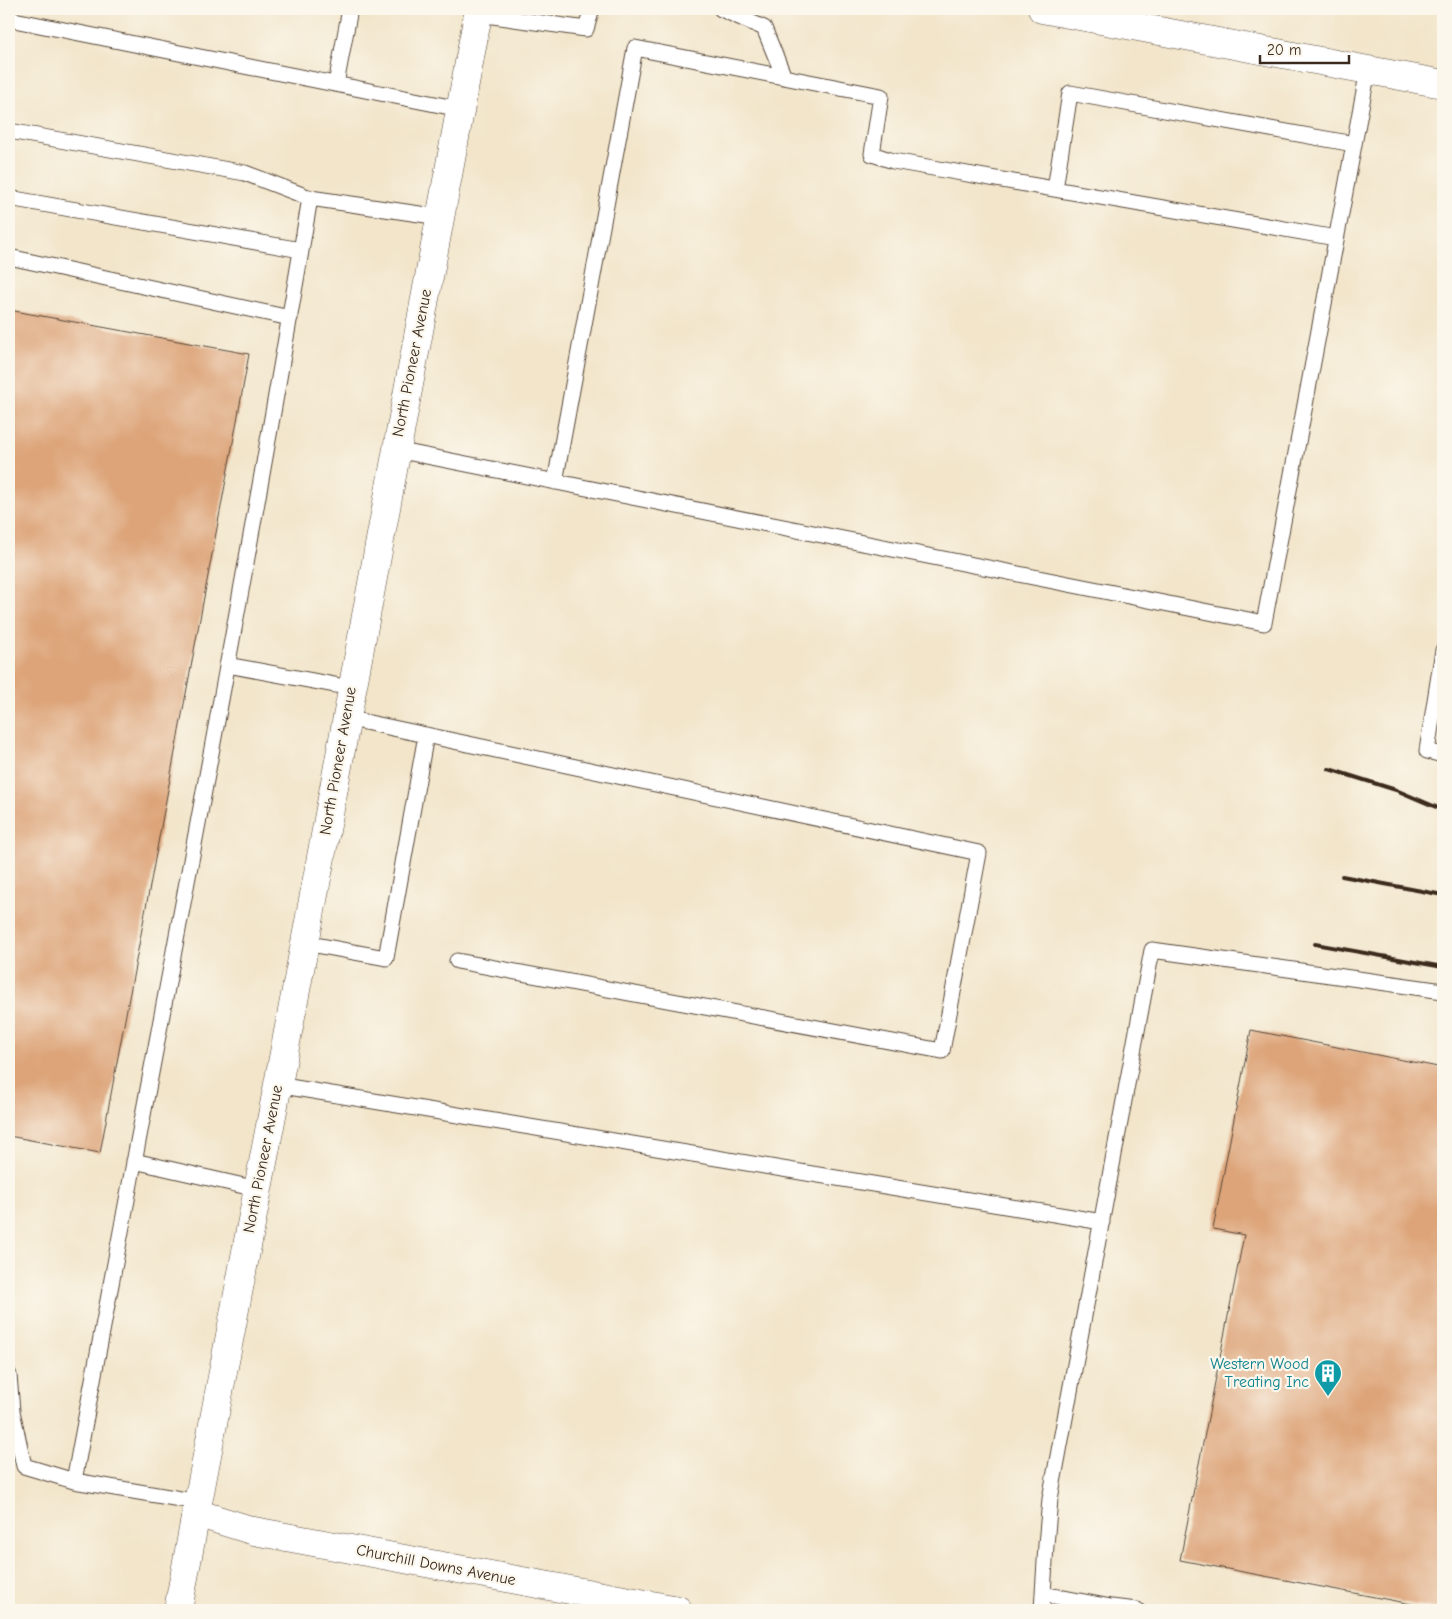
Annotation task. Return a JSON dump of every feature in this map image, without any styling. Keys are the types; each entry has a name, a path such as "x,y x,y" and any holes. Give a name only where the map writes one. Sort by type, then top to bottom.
{"street":[{"path":"1042,9 1109,15 1443,84"},
{"name":"North Pioneer Avenue","path":"178,1610 305,943 478,11"},
{"name":"Churchill Downs Avenue","path":"197,1507 254,1531 678,1610"}],"lane":[{"path":"336,84 350,9"},
{"path":"478,11 586,28 592,9"},
{"path":"721,9 764,28 784,77"},
{"path":"9,19 460,109"},
{"path":"555,482 635,48 880,96 872,154 893,161 1336,238"},
{"path":"396,450 1264,623 1368,70"},
{"path":"1055,189 1070,93 1354,144"},
{"path":"9,131 245,173 310,198 440,217"},
{"path":"9,198 302,250"},
{"path":"74,1481 227,665 310,198"},
{"path":"9,257 290,318"},
{"path":"1443,650 1427,751 1443,755"},
{"path":"227,665 351,688"},
{"path":"346,718 979,853 942,1051 457,961"},
{"path":"305,943 386,958 426,735"},
{"path":"1042,1610 1050,1499 1152,950 1443,991"},
{"path":"277,1085 1102,1222"},
{"path":"134,1162 257,1189"},
{"path":"9,1375 12,1411 24,1466 74,1481 197,1507"},
{"path":"1043,1594 1137,1610"}],"building":[{"path":"9,310 249,354 100,1153 9,1136"},
{"name":"Western Wood Treating Inc","path":"1251,1030 1443,1068 1443,1610 1180,1560 1244,1235 1213,1229"}],"railway":[{"path":"1329,769 1396,790 1443,810"},
{"path":"1342,876 1443,895"},
{"path":"1315,944 1443,967"}],"place":[{"name":"Western Wood Treating Inc","path":"1328,1397"}]}
